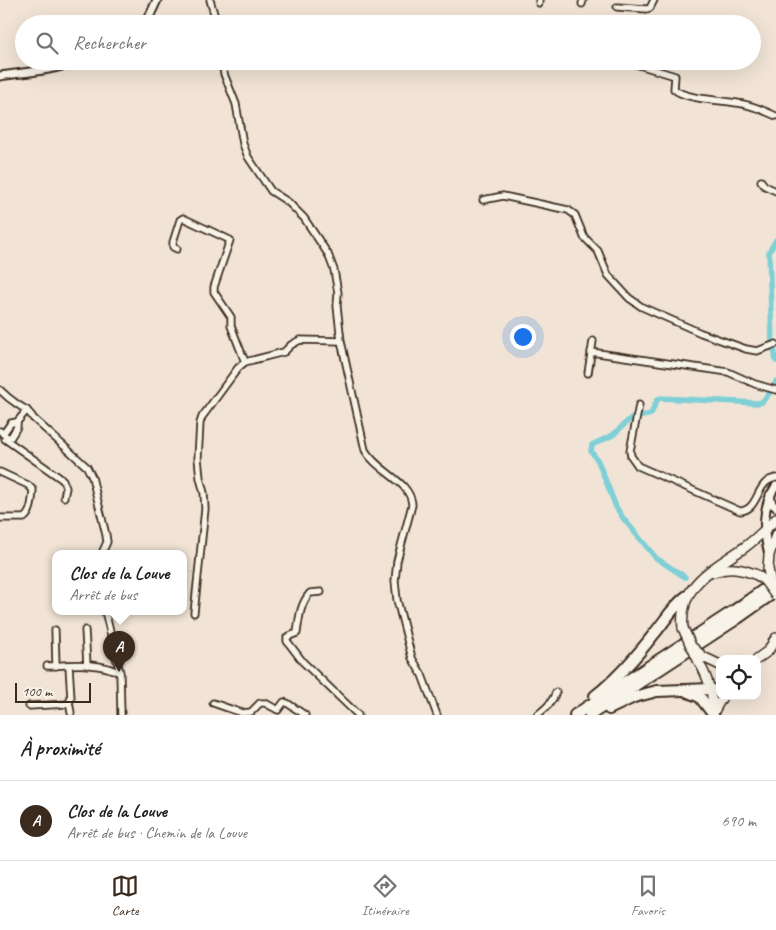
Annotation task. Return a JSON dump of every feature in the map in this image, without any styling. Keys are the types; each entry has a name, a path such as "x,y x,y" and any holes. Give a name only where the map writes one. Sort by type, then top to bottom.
{"highway":[{"path":"575,715 727,616 775,589"},
{"path":"590,715 722,628 775,589"},
{"path":"569,715 616,679 641,651 676,605 687,596"},
{"path":"600,715 634,697 657,691 715,688"},
{"path":"680,690 700,697 713,715"}],"main road":[{"path":"713,715 715,688 706,675 700,659 691,646 683,628 682,612 687,596 696,583 747,546 776,519"},
{"path":"775,589 768,569 768,555 776,535"},
{"path":"709,574 720,569 733,568 745,570 757,575 775,589"},
{"path":"761,656 768,651 775,640"},
{"path":"700,659 716,664"},
{"path":"713,715 721,700"}],"street":[{"path":"150,15 157,0"},
{"path":"210,0 214,15"},
{"path":"617,7 647,9 650,8 654,0"},
{"path":"0,76 46,70"},
{"path":"223,70 236,104 243,144 248,158 271,191 288,202 304,218 328,254 334,270 338,292 337,306 341,341 365,450 369,457 385,472 406,487 412,497 412,505 397,561 396,600 412,658 422,675 437,715"},
{"path":"655,70 675,76 674,90 687,96 745,104 776,116"},
{"path":"761,181 765,186 776,191"},
{"path":"484,200 503,196 568,210 575,215 584,237 598,251 608,275 629,298 642,306 701,333 746,349 757,351 776,344"},
{"path":"177,250 173,247 173,242 180,220 183,218 230,240 214,292 231,317 231,326 245,362"},
{"path":"194,613 206,509 198,458 200,423 238,368 245,362 284,352 300,340 341,341"},
{"path":"588,373 593,341"},
{"path":"591,352 728,372 755,384 776,390"},
{"path":"0,390 87,467 92,477 106,535 103,550"},
{"path":"639,405 630,451 638,466 735,509 744,511 752,507 763,485 776,478"},
{"path":"0,446 11,423 17,422 26,412"},
{"path":"5,435 63,480 66,488 64,497"},
{"path":"0,472 28,485 33,490 30,513 27,517 0,518"},
{"path":"768,555 765,530 766,505 776,486"},
{"path":"770,496 772,504 776,508"},
{"path":"321,592 310,592 306,597 297,633 287,637 287,641 313,673 358,715"},
{"path":"106,615 120,673 121,715"},
{"path":"55,630 56,666"},
{"path":"85,630 87,665"},
{"path":"69,665 71,699 69,702 71,713"},
{"path":"47,666 107,666 120,673"},
{"path":"537,715 553,701 556,692"},
{"path":"30,706 66,705 69,702"},
{"path":"214,703 242,713 250,712 260,703 278,710 284,702 305,715"}],"waterway":[{"path":"772,344 769,252 776,240"},
{"path":"774,348 776,361"},
{"path":"685,577 656,558 623,518 616,507 598,461 591,451 592,445 613,435 630,419 651,414 657,400 660,398 758,403 762,402 771,391"}],"place":[{"name":"Clos de la Louve","path":"119,672"}]}
